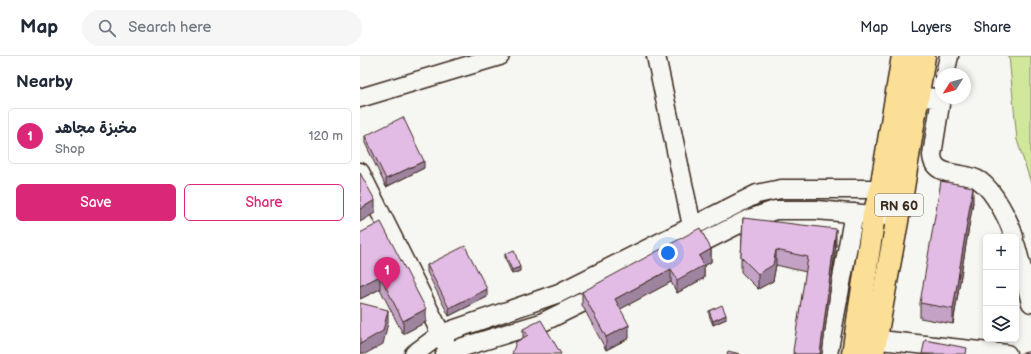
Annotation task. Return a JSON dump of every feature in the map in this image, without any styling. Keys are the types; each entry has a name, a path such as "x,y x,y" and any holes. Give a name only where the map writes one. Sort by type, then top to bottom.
{"main road":[{"name":"RN 60","path":"864,346 864,214 881,189 903,56"},
{"name":"RN 60","path":"864,346 902,194 924,56"}],"street":[{"path":"360,98 500,56"},
{"path":"656,56 692,226"},
{"path":"946,68 949,56"},
{"path":"918,97 935,98"},
{"path":"940,104 932,160 942,171 975,178 982,182 1001,208 1013,234"},
{"path":"360,172 382,232 441,334 448,353 540,324 621,284"},
{"path":"414,354 441,334 560,294 757,194 781,189 881,189 902,194"},
{"path":"668,260 747,220 775,210 816,210 897,217"},
{"path":"828,354 864,214"},
{"path":"1019,257 1031,303"},
{"path":"864,346 1007,354"}],"green space":[{"path":"1009,56 1031,56 1031,183 1017,140"}],"building":[{"path":"403,117 424,161 386,179 365,136"},
{"path":"360,173 375,200 360,209"},
{"path":"941,181 973,187 953,309 920,303"},
{"path":"743,218 836,229 820,354 795,354 793,351 808,257 776,250 773,265 758,274 741,257"},
{"path":"381,222 426,309 403,321 380,276 360,286 360,233"},
{"path":"700,228 711,249 699,256 704,265 677,280 671,269 615,299 629,325 606,337 582,292"},
{"path":"465,246 487,289 449,308 427,265"},
{"path":"514,250 520,267 512,270 505,254"},
{"path":"360,303 388,310 383,331 360,344"},
{"path":"722,305 726,315 713,321 709,311"},
{"path":"541,320 561,354 512,354 516,342 528,335 523,329"},
{"path":"925,340 967,348 966,354 922,354"},
{"path":"728,351 740,354 727,354"},
{"path":"1031,351 1031,354 1019,354"}],"place":[{"name":"مخبزة مجاهد","path":"387,290"}]}
